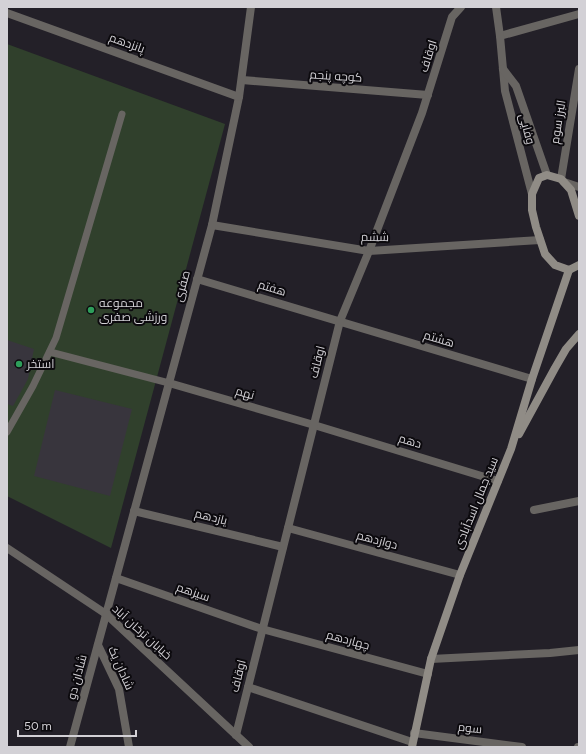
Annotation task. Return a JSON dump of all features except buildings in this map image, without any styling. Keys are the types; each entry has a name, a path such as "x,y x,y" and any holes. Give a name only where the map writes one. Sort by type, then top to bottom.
{"main road":[{"path":"575,269 555,265 545,254 532,210 532,194 540,178 547,175 563,181 571,190 579,216"},
{"name":"سید جمال اسدآبادی","path":"412,745 431,659 460,576 511,449 532,379 575,269"},
{"path":"511,449 566,349 579,334"}],"street":[{"name":"صفری","path":"106,614 212,224 240,97 251,7"},
{"name":"اوقاف","path":"236,735 340,321 369,251 422,113 452,18 461,7"},
{"name":"وفایی","path":"496,7 505,91 532,194"},
{"name":"پانزدهم","path":"7,13 240,97"},
{"path":"500,36 579,14"},
{"name":"وفایی","path":"503,69 516,86 547,175"},
{"name":"البرز سوم","path":"563,181 579,69"},
{"name":"کوچه پنجم","path":"242,80 428,95"},
{"path":"563,181 579,187"},
{"name":"ششم","path":"212,224 369,251 540,240"},
{"name":"هفتم","path":"197,279 340,321"},
{"name":"هشتم","path":"340,321 532,379"},
{"name":"نهم","path":"169,383 314,425"},
{"name":"دهم","path":"314,425 498,481"},
{"path":"534,510 579,501"},
{"name":"یازدهم","path":"134,511 283,547"},
{"name":"دوازدهم","path":"288,528 460,576"},
{"name":"خیابان ترخان آباد","path":"7,548 106,614 249,747"},
{"name":"سیزهم","path":"116,578 262,629"},
{"name":"شادان دو","path":"70,747 106,614"},
{"name":"چهاردهم","path":"262,629 428,674"},
{"name":"شادان یک","path":"98,645 119,689 129,747"},
{"path":"431,659 550,654 579,650"},
{"path":"248,687 412,745"},
{"name":"سوم","path":"414,733 522,747"}],"lane":[{"path":"7,432 33,386 56,338 122,114"},
{"path":"50,352 169,383"}],"green space":[{"name":"مجموعه ورزشی صفری","path":"7,44 225,124 111,548 7,496"}],"place":[{"name":"مجموعه ورزشی صفری","path":"91,310"},
{"name":"استخر","path":"19,364"}]}
